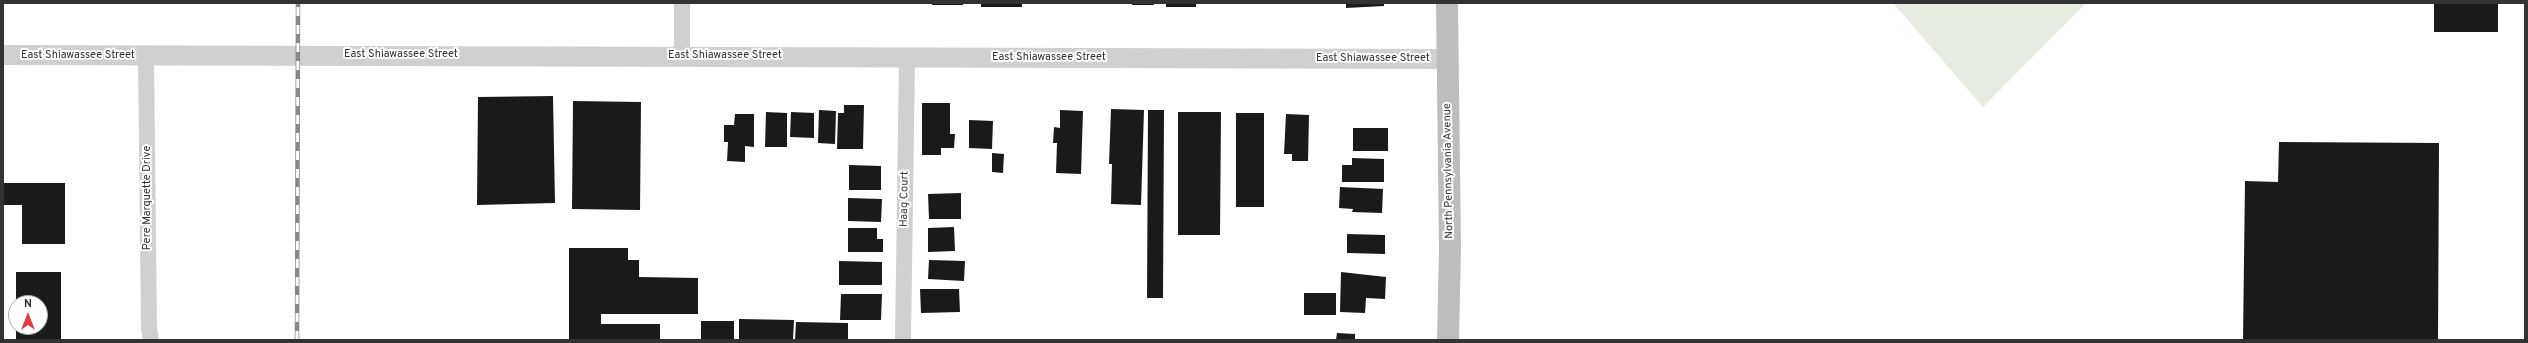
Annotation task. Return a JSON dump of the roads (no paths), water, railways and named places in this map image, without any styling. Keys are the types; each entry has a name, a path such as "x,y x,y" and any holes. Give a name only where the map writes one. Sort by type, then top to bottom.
{"main road":[{"name":"North Pennsylvania Avenue","path":"1447,3 1450,248 1448,340"}],"street":[{"path":"682,3 682,56"},
{"name":"East Shiawassee Street","path":"3,55 146,56 387,54 907,58 1448,59"},
{"name":"Pere Marquette Drive","path":"146,56 149,328 151,340"},
{"name":"Haag Court","path":"903,340 907,58"}],"railway":[{"path":"297,340 298,3"}]}
